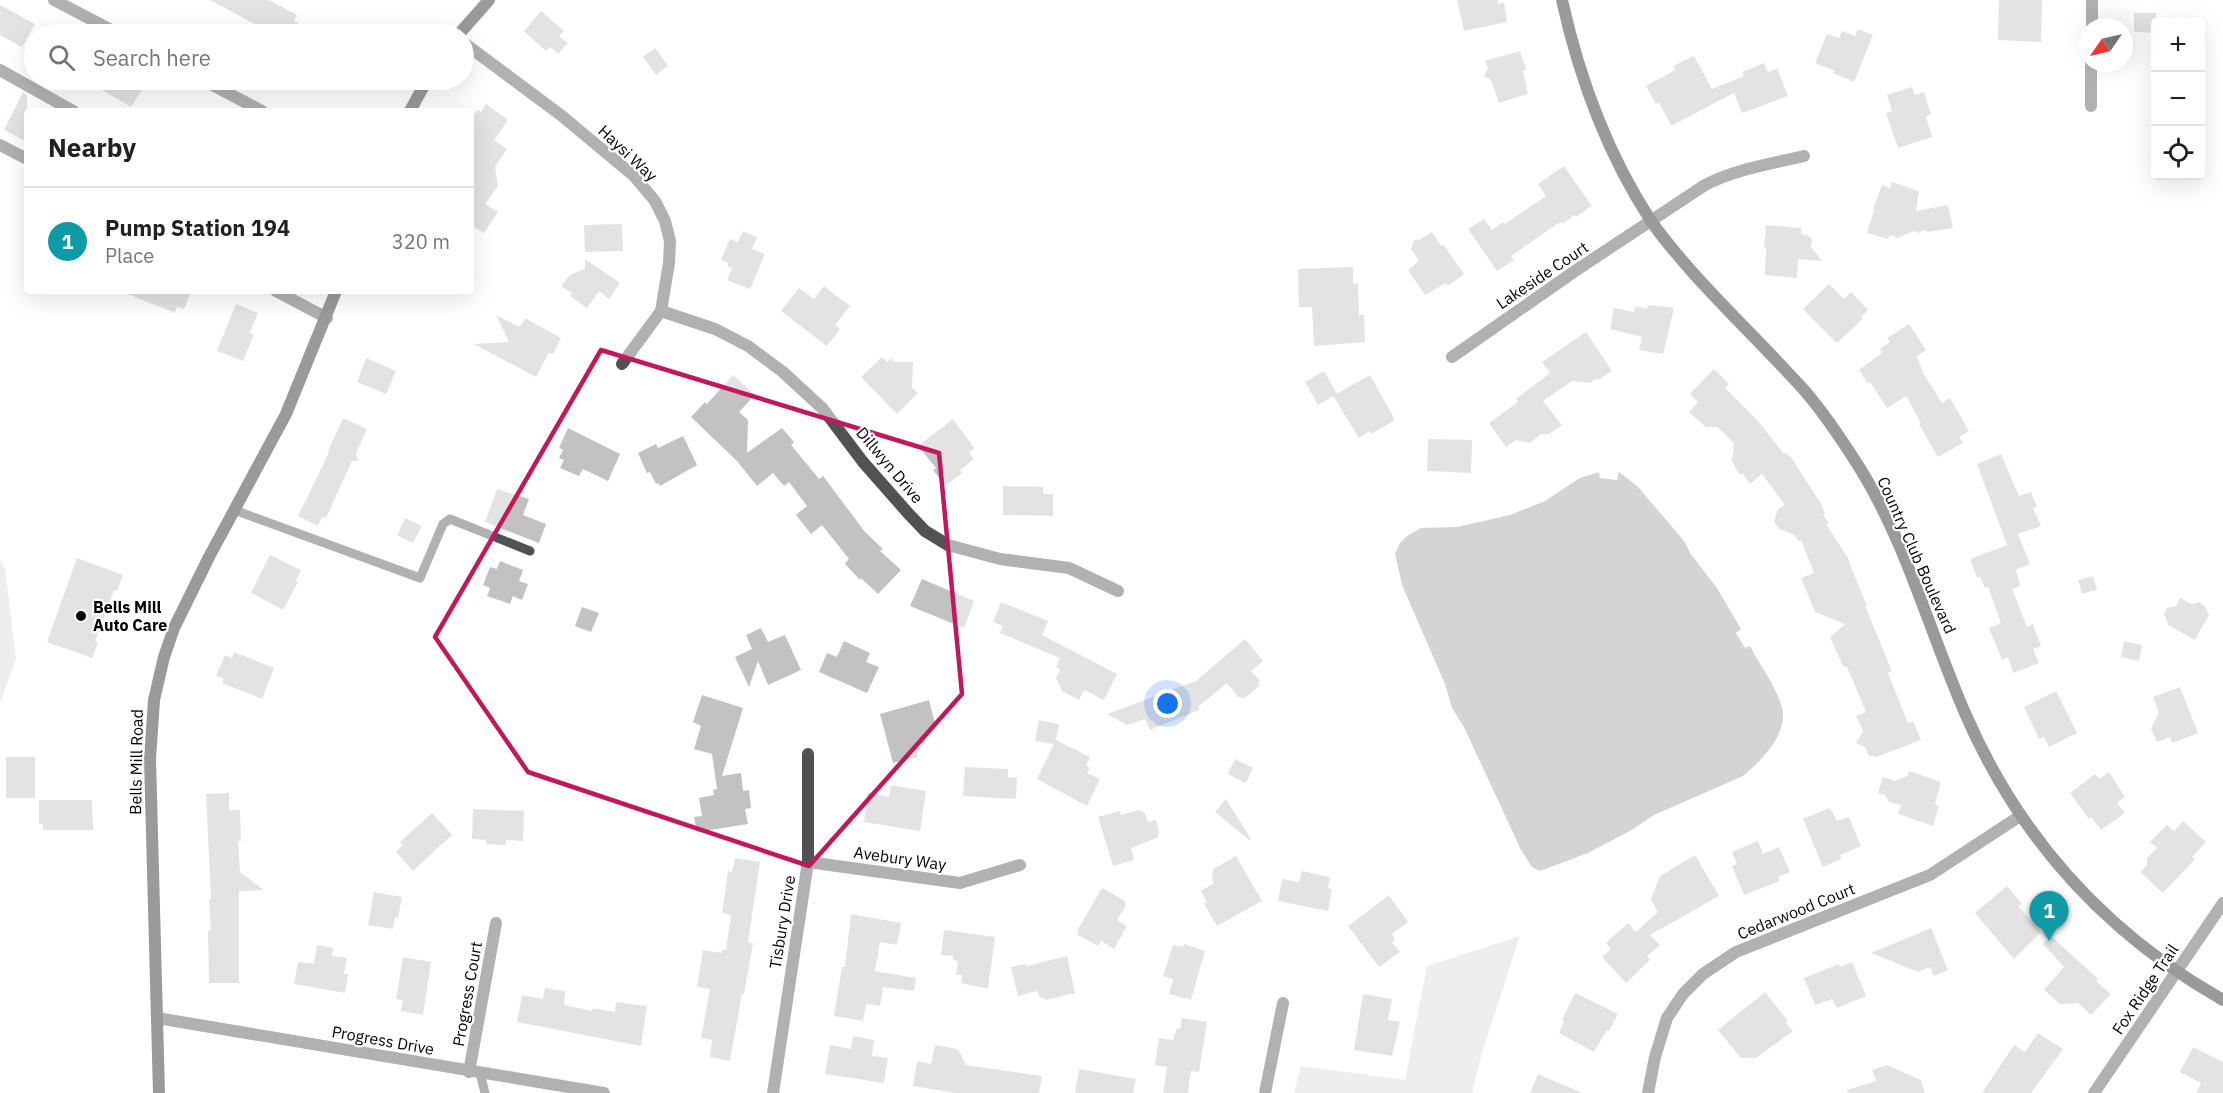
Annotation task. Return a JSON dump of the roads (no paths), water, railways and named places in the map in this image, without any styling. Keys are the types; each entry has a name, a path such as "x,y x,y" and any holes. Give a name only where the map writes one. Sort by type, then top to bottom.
{"street":[{"path":"54,0 100,24"},
{"path":"468,24 489,0"},
{"name":"Country Club Boulevard","path":"1562,0 1591,101 1611,147 1652,222 1720,303 1805,392 1837,433 1862,472 1880,505 1900,551 1986,760 2020,816 2051,858 2108,918 2177,970 2223,1000"},
{"path":"2092,0 2092,18"},
{"name":"Haysi Way","path":"474,50 634,176 655,201 665,221 670,241 669,263 661,311 622,364"},
{"path":"0,70 24,84"},
{"path":"2091,72 2091,106"},
{"path":"35,90 67,108"},
{"path":"222,90 256,108"},
{"path":"412,108 422,90"},
{"path":"0,145 24,157"},
{"name":"Lakeside Court","path":"1452,357 1575,271 1705,185 1722,176 1804,156"},
{"path":"282,294 327,318"},
{"name":"Bells Mill Road","path":"159,1093 150,759 154,700 164,657 174,628 286,414 335,294"},
{"name":"Dillwyn Drive","path":"661,311 715,329 748,346 783,372 823,409 863,462 925,531 948,545 1000,559 1069,568 1118,591"},
{"name":"Tisbury Drive","path":"773,1093 808,862 808,754"},
{"name":"Cedarwood Court","path":"1648,1093 1655,1057 1667,1018 1683,994 1703,974 1736,952 1930,875 2020,816"},
{"name":"Avebury Way","path":"808,862 960,883 1020,865"},
{"name":"Fox Ridge Trail","path":"2094,1093 2223,903"},
{"name":"Progress Court","path":"475,1072 496,922"},
{"path":"1265,1093 1283,1003"},
{"name":"Progress Drive","path":"157,1018 604,1093"}],"lane":[{"path":"234,510 420,578 443,524 450,519 530,551"},
{"path":"475,1072 485,1093"}],"place":[{"name":"Bells Mill Auto Care","path":"81,616"},
{"name":"Pump Station 194","path":"2049,941"}]}
